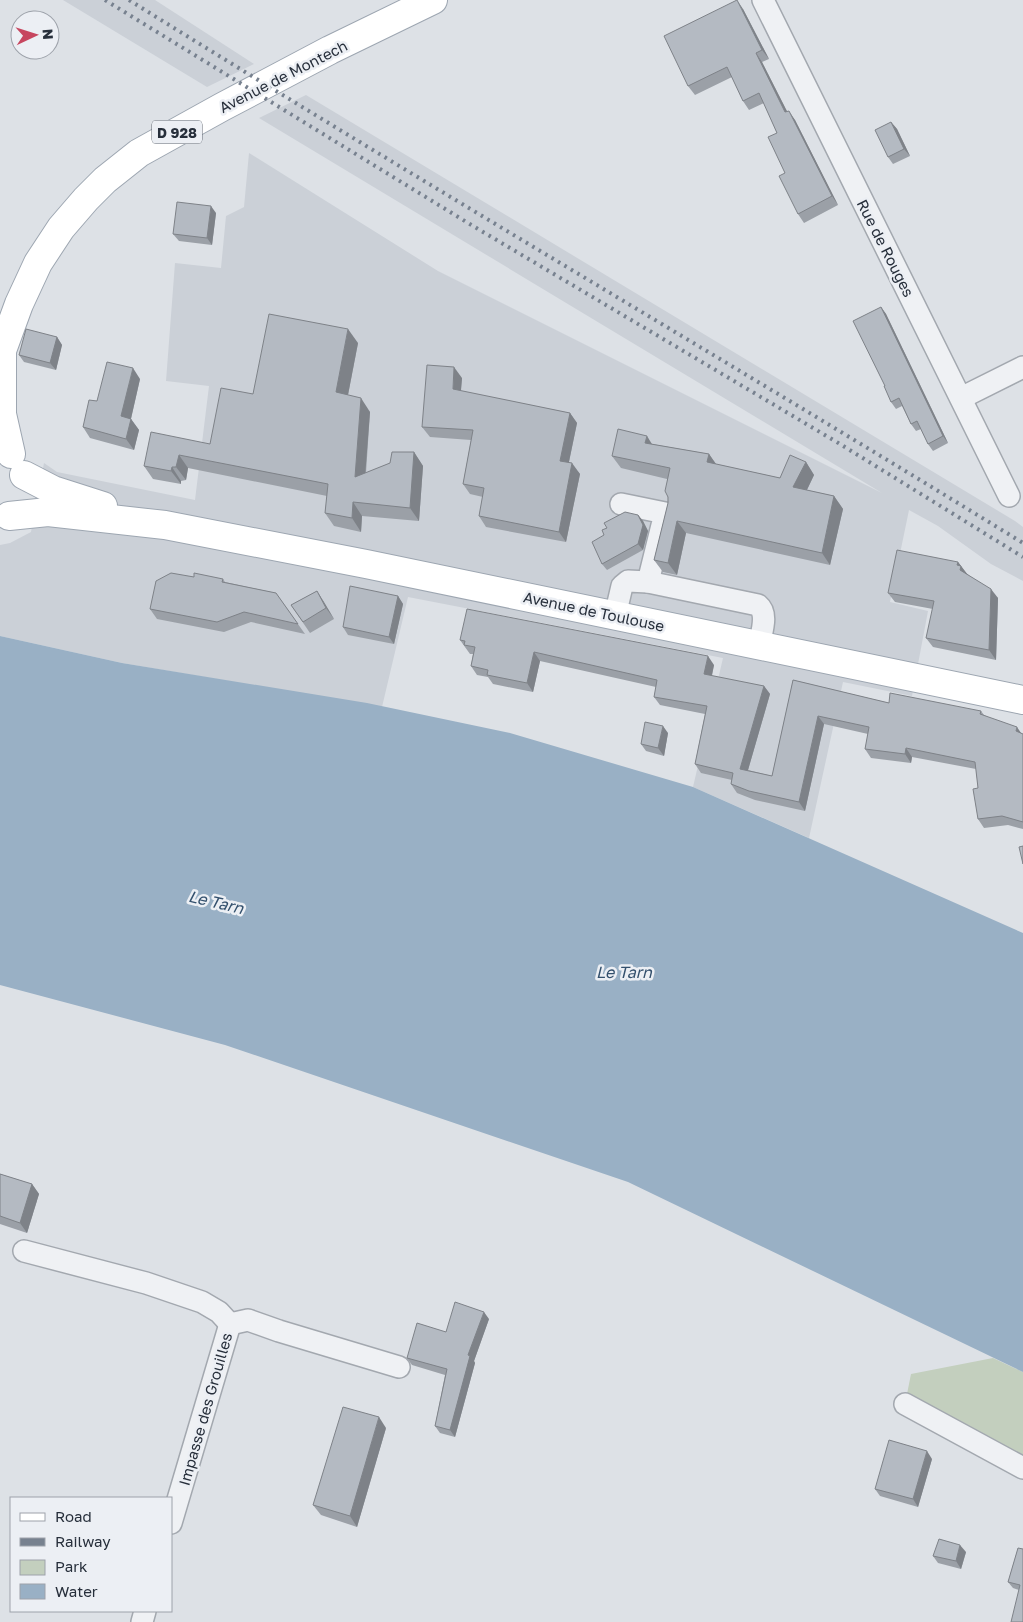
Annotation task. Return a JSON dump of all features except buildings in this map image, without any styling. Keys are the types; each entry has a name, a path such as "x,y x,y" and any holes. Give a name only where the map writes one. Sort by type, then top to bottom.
{"main road":[{"name":"Avenue de Montech","path":"4,518 17,508 23,497 25,486 12,459 2,414 1,353 19,304 38,263 61,228 105,180 139,153 330,50 433,0"},
{"name":"Avenue de Toulouse","path":"12,459 52,490 164,525"},
{"name":"Avenue de Toulouse","path":"4,518 48,512 164,525 366,564 1023,700"}],"street":[{"name":"Rue de Rouges","path":"763,0 1009,496"},
{"path":"961,398 1023,367"},
{"path":"621,504 664,513 648,582"},
{"path":"615,616 622,586 628,581 648,582 758,605 762,609 764,616 759,646"},
{"path":"24,1251 146,1283 202,1302 219,1312 230,1324 248,1320 279,1332 399,1367"},
{"name":"Impasse des Grouilles","path":"172,1520 230,1324"},
{"path":"905,1404 1023,1468"}],"shaded area":[{"path":"63,0 155,0 254,64 207,87"},
{"path":"306,95 1023,527 1023,581 991,564 938,526 909,510 890,602 928,611 912,696 843,682 809,838 693,787 723,658 408,597 382,707 122,663 0,636 0,545 10,543 31,532 44,463 57,472 195,500 209,386 166,381 175,263 221,268 226,216 244,207 249,153 438,271 882,493 259,118"}],"green space":[{"path":"993,1358 1023,1372 1023,1468 905,1404 911,1374"}],"water":[{"name":"Le Tarn","path":"0,636 122,663 367,703 510,733 693,787 1023,933 1023,1372 628,1182 225,1045 0,985"}],"railway":[{"path":"105,0 468,223 840,444 1023,557"},
{"path":"129,0 1023,543"}]}
